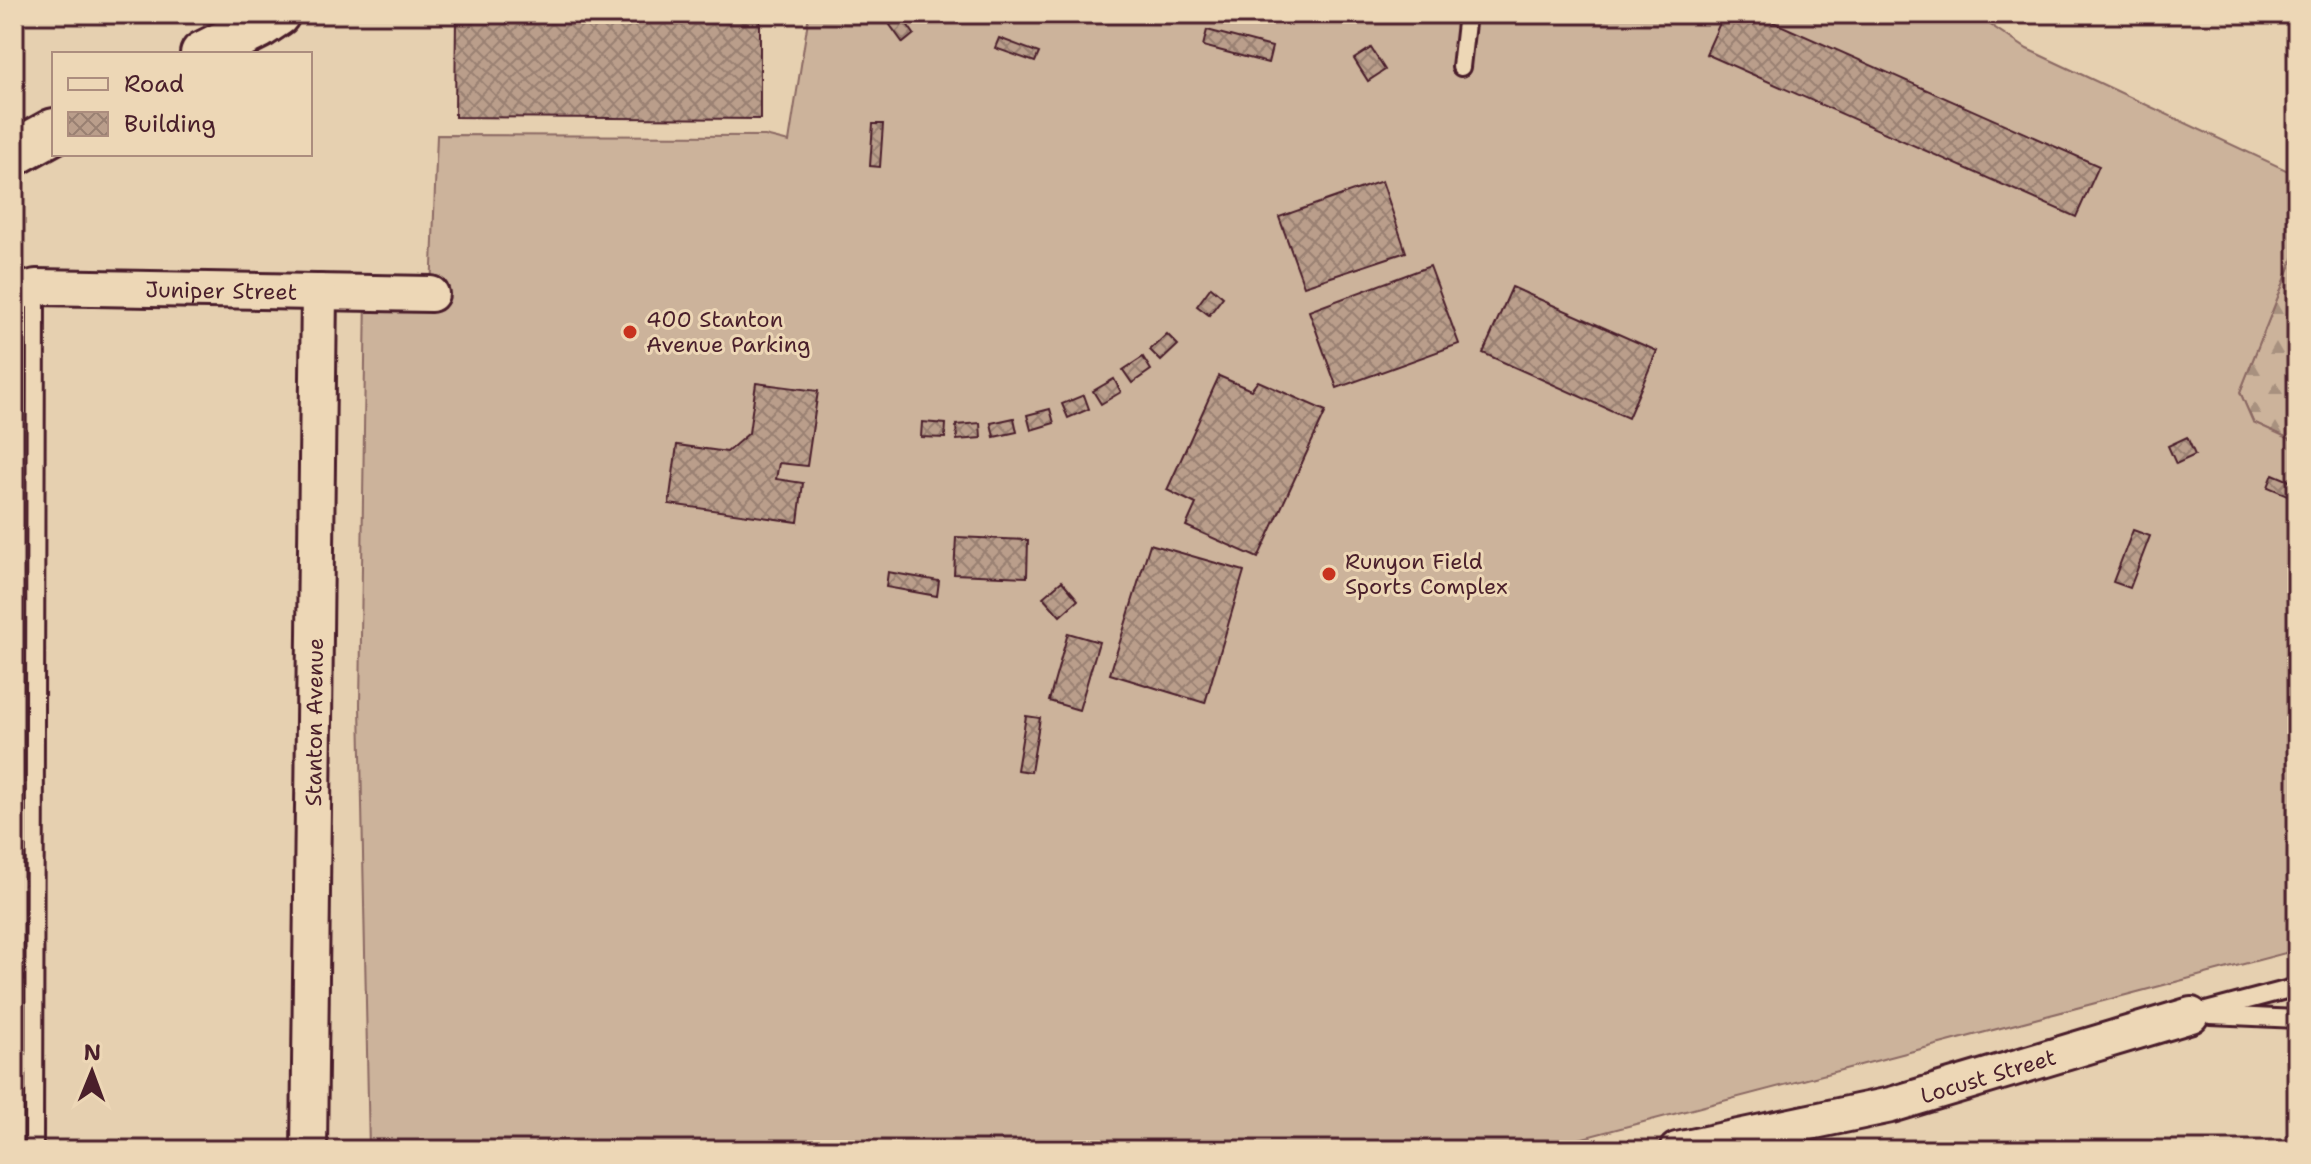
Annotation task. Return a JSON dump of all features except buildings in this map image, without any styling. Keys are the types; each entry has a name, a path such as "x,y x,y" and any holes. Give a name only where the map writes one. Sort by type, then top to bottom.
{"highway":[{"path":"207,52 277,14"},
{"path":"14,153 52,132"}],"street":[{"name":"Juniper Street","path":"25,290 431,294"},
{"name":"Stanton Avenue","path":"309,1150 319,292"},
{"name":"Locust Street","path":"1677,1150 1891,1105 2191,1015"}],"lane":[{"path":"1461,67 1467,14"},
{"path":"25,290 34,1150"},
{"name":"Locust Street","path":"2191,1015 2297,987"},
{"path":"2191,1015 2297,1019"}],"green space":[{"name":"Runyon Field Sports Complex","path":"809,14 1974,14 2027,49 2297,175 2297,249 2240,392 2253,422 2297,442 2297,950 1537,1150 369,1150 360,705 366,293 431,293 437,135 765,136 789,142"},
{"path":"2297,249 2297,442 2253,422 2240,392"}],"place":[{"name":"400 Stanton Avenue Parking","path":"630,332"},
{"name":"Runyon Field Sports Complex","path":"1329,574"}]}
